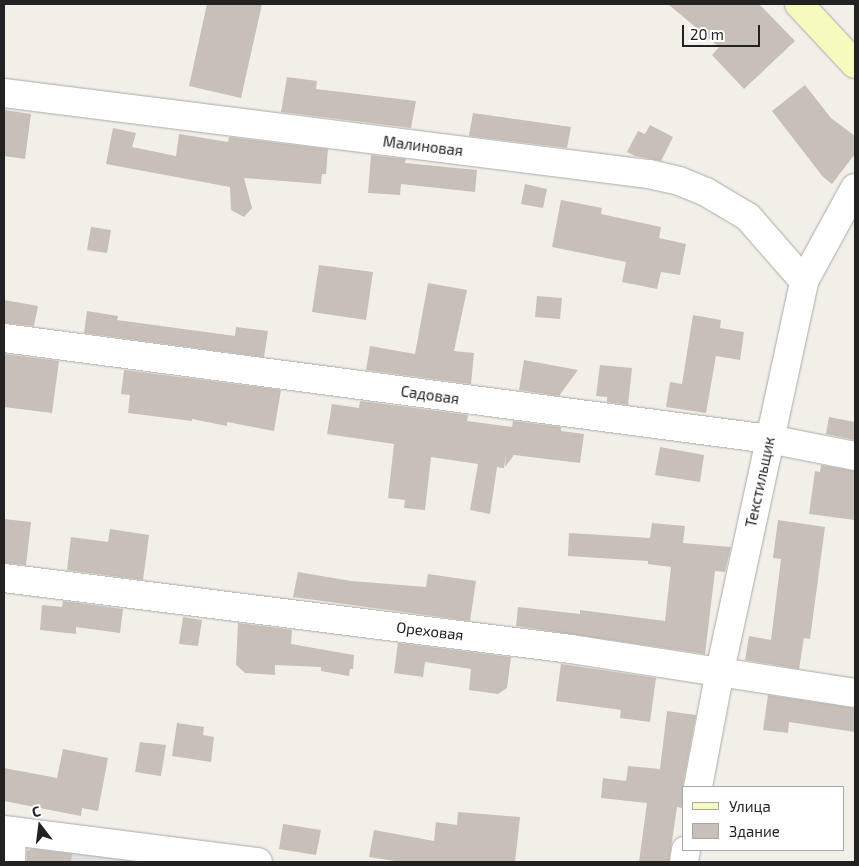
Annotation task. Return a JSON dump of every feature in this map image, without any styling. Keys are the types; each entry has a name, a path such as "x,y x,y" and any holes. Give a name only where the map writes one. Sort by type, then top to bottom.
{"street":[{"path":"799,4 855,64"},
{"name":"Малиновая","path":"4,93 649,174 679,181 706,192 748,217 804,281"},
{"name":"Текстильщик","path":"698,786 720,671 804,281 855,188"},
{"name":"Садовая","path":"4,338 769,439 855,456"},
{"name":"Ореховая","path":"4,578 335,618 720,671 855,693"},
{"path":"11,862 8,831 258,862"}],"shaded area":[{"path":"4,839 162,862 4,862"}],"building":[{"path":"207,4 262,4 241,98 189,86"},
{"path":"668,4 759,4 795,41 744,89 712,55 719,47"},
{"path":"287,77 317,81 316,89 416,101 411,128 281,112"},
{"path":"805,85 831,118 855,136 855,154 832,184 823,177 772,111"},
{"path":"4,110 31,114 25,159 4,156"},
{"path":"473,113 571,127 567,148 469,136"},
{"path":"650,125 673,137 661,161 635,156 627,152 638,131 645,134"},
{"path":"113,128 136,133 132,147 176,156 179,134 228,142 229,137 328,149 326,174 322,174 321,184 244,178 252,208 244,217 231,210 230,187 106,164"},
{"path":"371,155 406,159 405,163 477,170 475,192 401,184 400,195 368,193"},
{"path":"525,184 547,189 543,208 521,204"},
{"path":"561,200 602,208 601,214 661,227 659,238 686,244 680,275 661,272 657,289 622,282 626,262 552,247"},
{"path":"91,227 111,230 107,253 87,250"},
{"path":"319,265 373,272 366,320 312,312"},
{"path":"428,283 467,290 454,351 474,353 471,384 366,370 370,346 415,354"},
{"path":"537,296 562,298 560,319 535,317"},
{"path":"4,300 38,306 34,326 4,323"},
{"path":"87,311 118,316 117,320 235,336 236,327 268,331 264,357 84,333"},
{"path":"693,315 721,320 720,328 744,332 740,360 716,356 706,413 666,407 670,382 682,384"},
{"path":"4,354 59,361 52,413 4,407"},
{"path":"524,360 578,370 559,396 519,390"},
{"path":"600,365 632,368 628,405 607,402 607,397 596,396"},
{"path":"124,370 281,390 274,431 227,422 227,426 192,419 192,421 128,413 130,395 121,394"},
{"path":"360,401 468,415 467,421 512,427 513,421 561,427 561,431 584,434 580,463 514,455 505,467 506,454 504,468 497,467 490,514 470,510 478,464 431,457 425,510 404,508 405,500 388,498 394,444 327,434 332,404 359,408"},
{"path":"829,417 855,422 855,440 826,434"},
{"path":"660,447 704,455 700,482 655,475"},
{"path":"821,465 855,471 855,520 809,514 815,471 820,472"},
{"path":"4,519 31,522 26,565 4,563"},
{"path":"778,520 825,527 810,639 804,638 799,669 745,660 749,636 771,640 781,559 773,558"},
{"path":"652,523 685,526 683,543 731,547 725,572 715,571 705,654 516,626 518,607 580,614 580,610 665,621 671,567 648,564 648,561 568,556 569,533 650,538"},
{"path":"110,529 149,535 143,580 67,570 71,537 108,542"},
{"path":"298,572 351,581 426,587 428,574 476,581 470,621 293,597"},
{"path":"63,601 123,609 120,633 76,627 76,634 40,630 42,605 62,607"},
{"path":"183,617 202,620 198,646 179,644"},
{"path":"238,623 292,630 291,644 354,655 353,669 350,669 349,676 321,671 321,667 275,665 275,675 245,673 236,665"},
{"path":"398,643 511,657 507,688 498,694 469,690 471,669 425,662 423,677 394,673"},
{"path":"561,664 656,678 650,722 620,718 621,710 556,701"},
{"path":"768,695 855,708 855,732 789,722 788,733 763,730"},
{"path":"667,711 696,715 682,786 682,808 677,807 669,862 639,862 647,803 601,798 603,778 626,781 628,766 660,769"},
{"path":"177,723 204,727 203,735 214,737 211,762 172,756"},
{"path":"140,742 166,745 161,776 135,772"},
{"path":"63,749 108,758 98,811 82,808 81,816 4,801 4,768 57,778"},
{"path":"458,812 520,817 515,862 401,862 369,857 374,830 434,841 436,822 457,825"},
{"path":"283,824 321,830 316,855 279,849"},
{"path":"32,849 72,854 71,862 27,862 27,851"}]}
